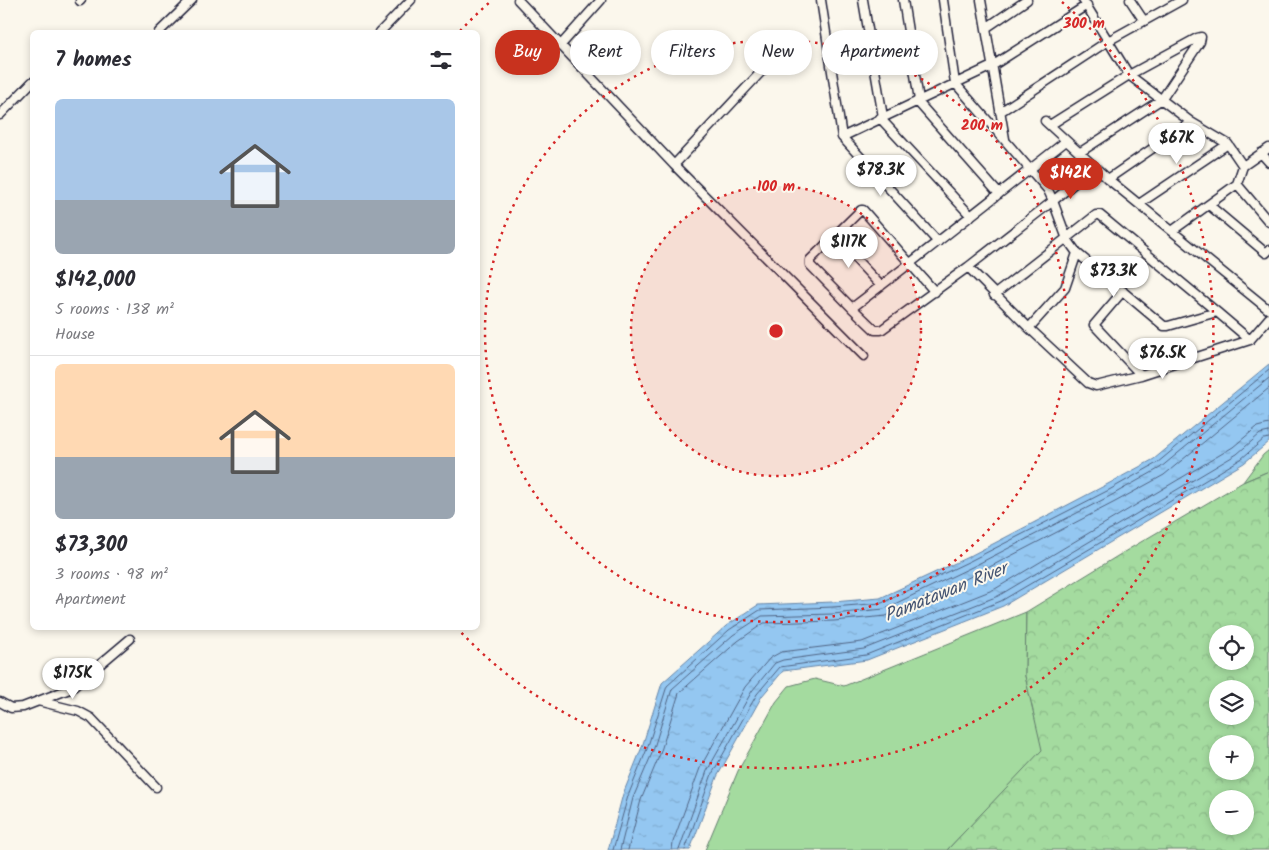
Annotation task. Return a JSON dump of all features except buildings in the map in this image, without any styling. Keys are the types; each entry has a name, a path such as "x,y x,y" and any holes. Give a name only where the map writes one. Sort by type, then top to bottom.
{"street":[{"path":"161,30 192,0"},
{"path":"382,30 411,0"},
{"path":"518,0 545,30"},
{"path":"601,0 560,46 674,165 864,356"},
{"path":"820,0 842,136 938,242"},
{"path":"863,0 882,118 971,216"},
{"path":"903,0 918,101 999,194"},
{"path":"943,0 956,83 1048,190 1067,239 1077,253 1164,326 1217,312"},
{"path":"981,0 1005,141"},
{"path":"986,28 1026,0"},
{"path":"1130,0 1144,21"},
{"path":"1000,112 1108,41 1180,0"},
{"path":"842,136 992,66 1085,3 1129,75 1191,122 1228,144 1243,166"},
{"path":"1079,153 1162,99 1200,42 1201,37 1129,75 1047,123 1079,153 1108,178 1269,310"},
{"path":"674,165 758,75"},
{"path":"0,115 30,84"},
{"path":"1108,178 1191,122"},
{"path":"852,308 1066,141"},
{"path":"1139,204 1228,144"},
{"path":"1172,231 1238,184 1243,166 1269,148"},
{"path":"1261,153 1269,162"},
{"path":"935,292 863,210 860,210 810,260 810,265 852,308 875,330 882,330 935,292 968,267 1076,182"},
{"path":"1238,184 1269,222"},
{"path":"1209,205 1266,253 1269,250"},
{"path":"994,295 1096,215 1100,215 1250,340"},
{"path":"834,236 881,286"},
{"path":"1029,328 1064,288 1077,253"},
{"path":"968,267 994,295 1088,383 1096,386 1140,375 1250,340 1269,318"},
{"path":"1123,291 1094,325 1140,375"},
{"path":"0,702 11,708 23,707 72,688 130,639"},
{"path":"38,701 78,711 91,718 156,787"}],"green space":[{"path":"1269,450 1269,471 1243,482 1263,455"},
{"path":"1269,471 1269,850 947,850 1042,750 1025,676 1026,612 1243,482"},
{"path":"1026,612 1025,676 1043,750 947,850 705,850 738,771 776,702 789,686 815,679 844,686"}],"water":[{"name":"Pamatawan River","path":"1269,364 1269,442 1244,463 1003,606 867,660 783,671 762,696 717,777 690,850 608,850 623,794 642,747 662,683 726,626 758,605 880,598 968,557 1154,459"}]}
